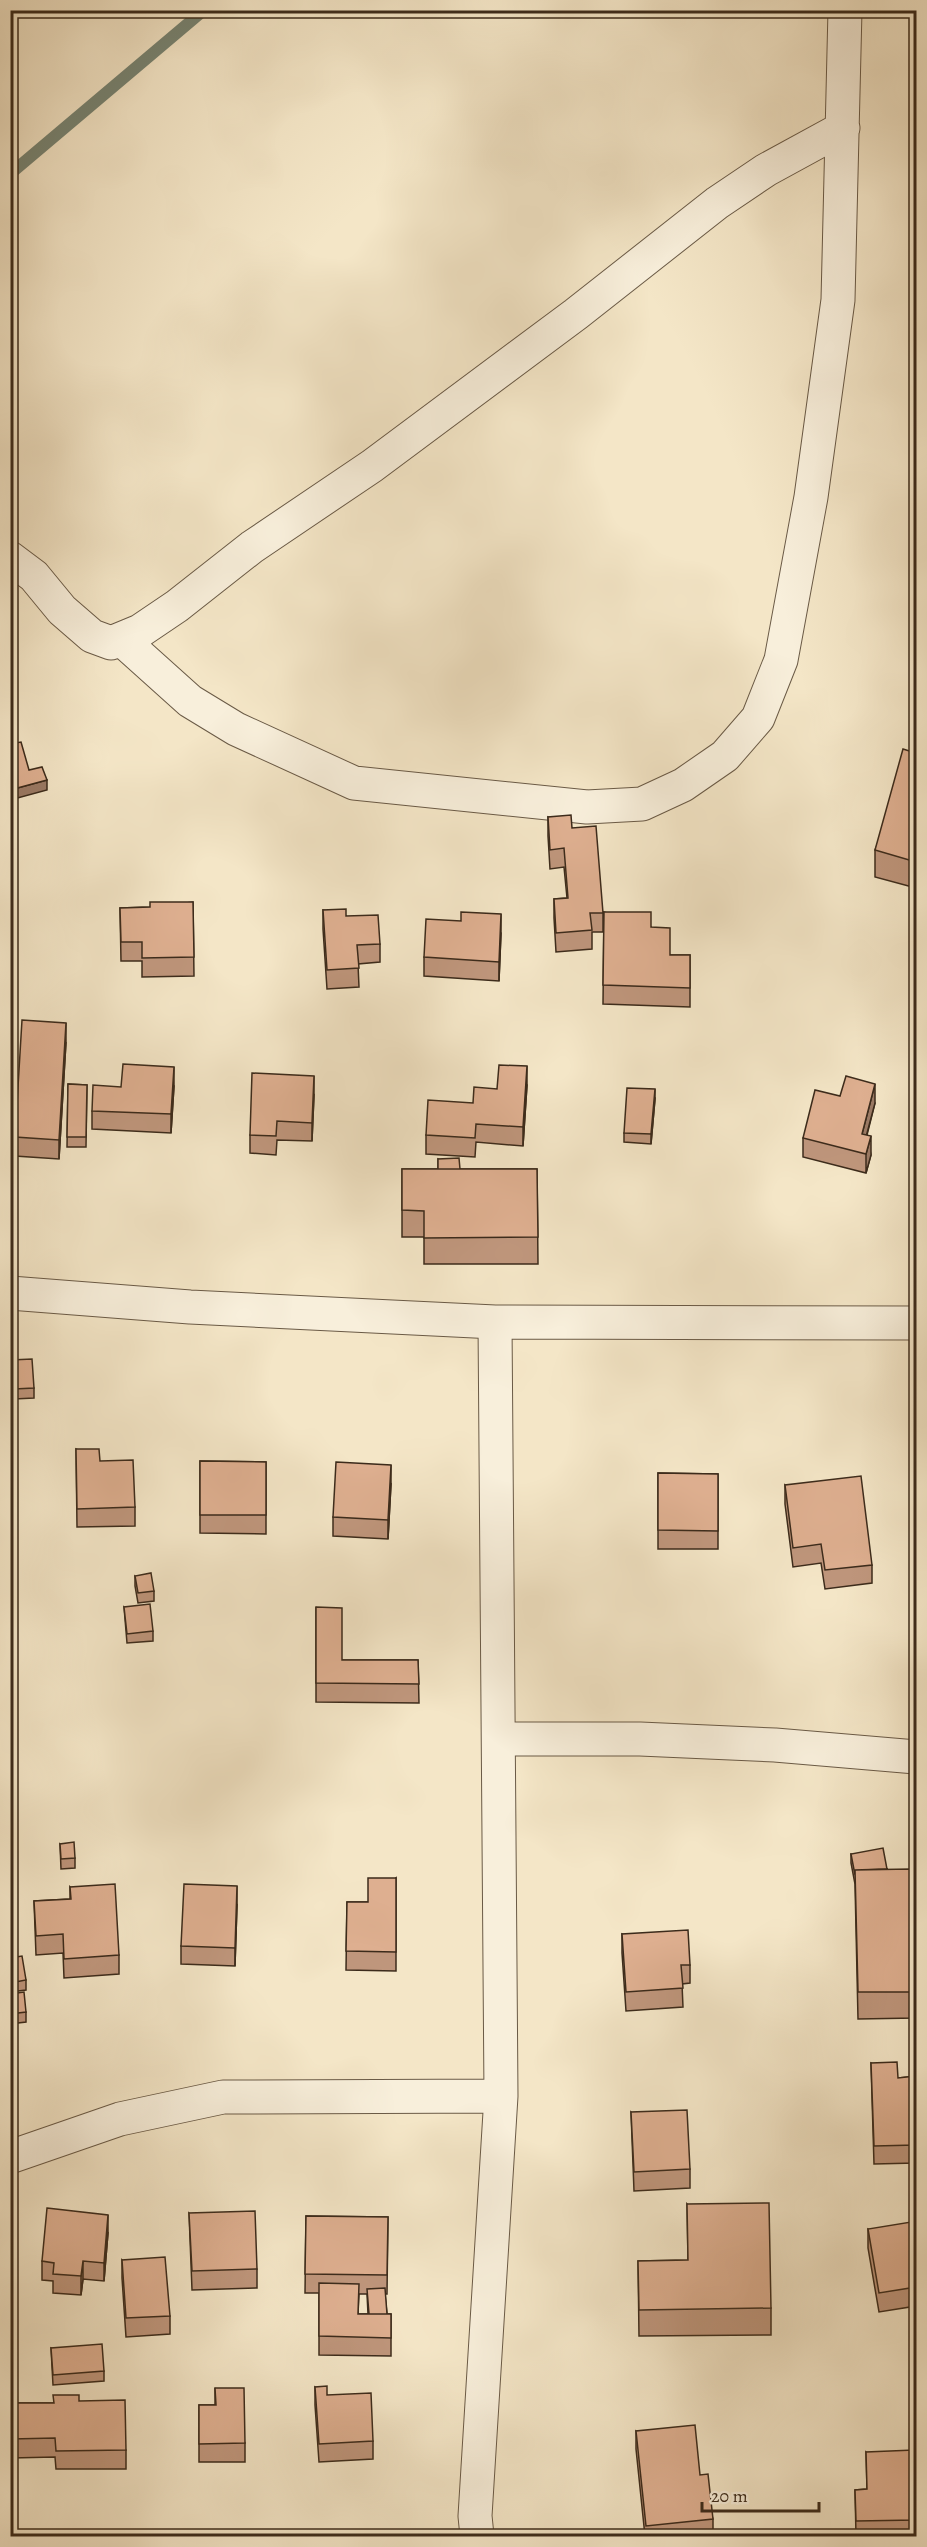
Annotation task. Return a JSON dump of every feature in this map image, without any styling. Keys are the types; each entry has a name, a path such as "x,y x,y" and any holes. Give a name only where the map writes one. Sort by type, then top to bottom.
{"street":[{"path":"121,639 190,701 236,729 354,783 587,807 642,804 683,785 726,756 758,718 781,660 811,497 838,300 844,10"},
{"path":"10,558 34,576 62,610 92,636 111,643 140,632 252,547 372,466 576,314 717,203 766,170 843,128"},
{"path":"10,1293 190,1306 495,1322 916,1323"},
{"path":"477,2536 475,2516 501,2096 495,1322"},
{"path":"499,1739 640,1739 775,1745 916,1756"},
{"path":"10,2157 120,2119 223,2097 501,2096"}],"building":[{"path":"21,742 29,770 42,767 47,780 10,790 10,744"},
{"path":"903,749 916,753 916,862 875,850"},
{"path":"571,815 572,828 596,826 603,913 590,913 592,930 556,933 554,899 568,898 564,848 550,850 548,817"},
{"path":"150,902 193,902 194,957 142,958 142,942 121,942 120,908 150,907"},
{"path":"346,909 346,916 378,915 380,944 357,945 359,968 327,970 323,910"},
{"path":"461,912 501,914 499,962 424,957 426,919 461,921"},
{"path":"604,912 651,912 651,927 670,928 670,955 690,955 690,988 603,985"},
{"path":"10,940 13,940 12,971 10,971"},
{"path":"22,1020 66,1023 59,1140 15,1137"},
{"path":"123,1064 174,1067 171,1114 92,1111 93,1085 121,1087"},
{"path":"499,1065 527,1066 523,1127 476,1124 475,1138 426,1135 428,1100 473,1103 474,1087 497,1089"},
{"path":"252,1073 314,1076 312,1123 277,1121 276,1136 250,1135"},
{"path":"846,1076 875,1084 862,1134 871,1136 866,1154 803,1138 815,1090 840,1096"},
{"path":"68,1084 87,1085 86,1137 67,1137"},
{"path":"627,1088 655,1089 651,1134 624,1133"},
{"path":"459,1158 460,1169 438,1169 438,1159"},
{"path":"402,1169 537,1169 538,1237 424,1238 424,1211 402,1210"},
{"path":"32,1359 34,1388 14,1389 11,1360"},
{"path":"76,1449 99,1449 100,1461 133,1460 135,1507 77,1509"},
{"path":"200,1461 266,1462 266,1515 200,1515"},
{"path":"336,1462 391,1465 388,1520 333,1517"},
{"path":"658,1473 718,1474 718,1531 658,1530"},
{"path":"861,1476 872,1565 825,1570 821,1544 793,1548 785,1485"},
{"path":"151,1573 154,1591 138,1593 135,1576"},
{"path":"150,1604 153,1631 127,1634 124,1607"},
{"path":"316,1607 342,1608 342,1660 418,1660 419,1684 316,1683"},
{"path":"74,1842 75,1858 61,1859 60,1844"},
{"path":"883,1848 887,1869 855,1870 855,1875 851,1854"},
{"path":"910,1869 913,1943 916,1943 916,1992 858,1992 855,1870"},
{"path":"368,1878 396,1878 396,1952 346,1951 347,1902 368,1902"},
{"path":"115,1884 119,1955 64,1959 63,1934 36,1936 34,1901 71,1899 70,1887"},
{"path":"184,1884 237,1886 235,1948 181,1946"},
{"path":"688,1930 690,1965 681,1965 683,1988 626,1992 622,1934"},
{"path":"22,1956 26,1980 10,1983 10,1958"},
{"path":"24,1992 26,2012 10,2014 10,1994"},
{"path":"897,2062 898,2078 916,2076 916,2145 874,2146 871,2063"},
{"path":"687,2110 690,2169 634,2172 631,2112"},
{"path":"769,2203 771,2308 639,2310 638,2261 688,2260 687,2204"},
{"path":"47,2208 108,2215 104,2263 83,2261 81,2276 53,2274 54,2263 42,2261"},
{"path":"255,2211 257,2269 192,2271 189,2213"},
{"path":"306,2216 388,2217 387,2275 305,2274"},
{"path":"911,2222 916,2253 916,2287 879,2293 868,2229"},
{"path":"165,2257 170,2316 126,2318 122,2260"},
{"path":"319,2283 359,2284 358,2314 391,2314 391,2338 319,2336"},
{"path":"385,2288 387,2314 369,2314 367,2289"},
{"path":"102,2344 104,2371 53,2375 51,2348"},
{"path":"327,2386 327,2395 371,2393 373,2441 319,2444 315,2387"},
{"path":"215,2388 244,2388 245,2443 199,2444 199,2405 216,2405"},
{"path":"53,2395 79,2395 79,2401 125,2400 126,2450 56,2451 55,2438 11,2439 10,2403 54,2403"},
{"path":"695,2425 700,2475 708,2474 713,2519 646,2526 636,2431"},
{"path":"914,2450 916,2520 856,2521 855,2490 867,2489 866,2452"}],"waterway":[{"path":"10,174 204,10"}]}
